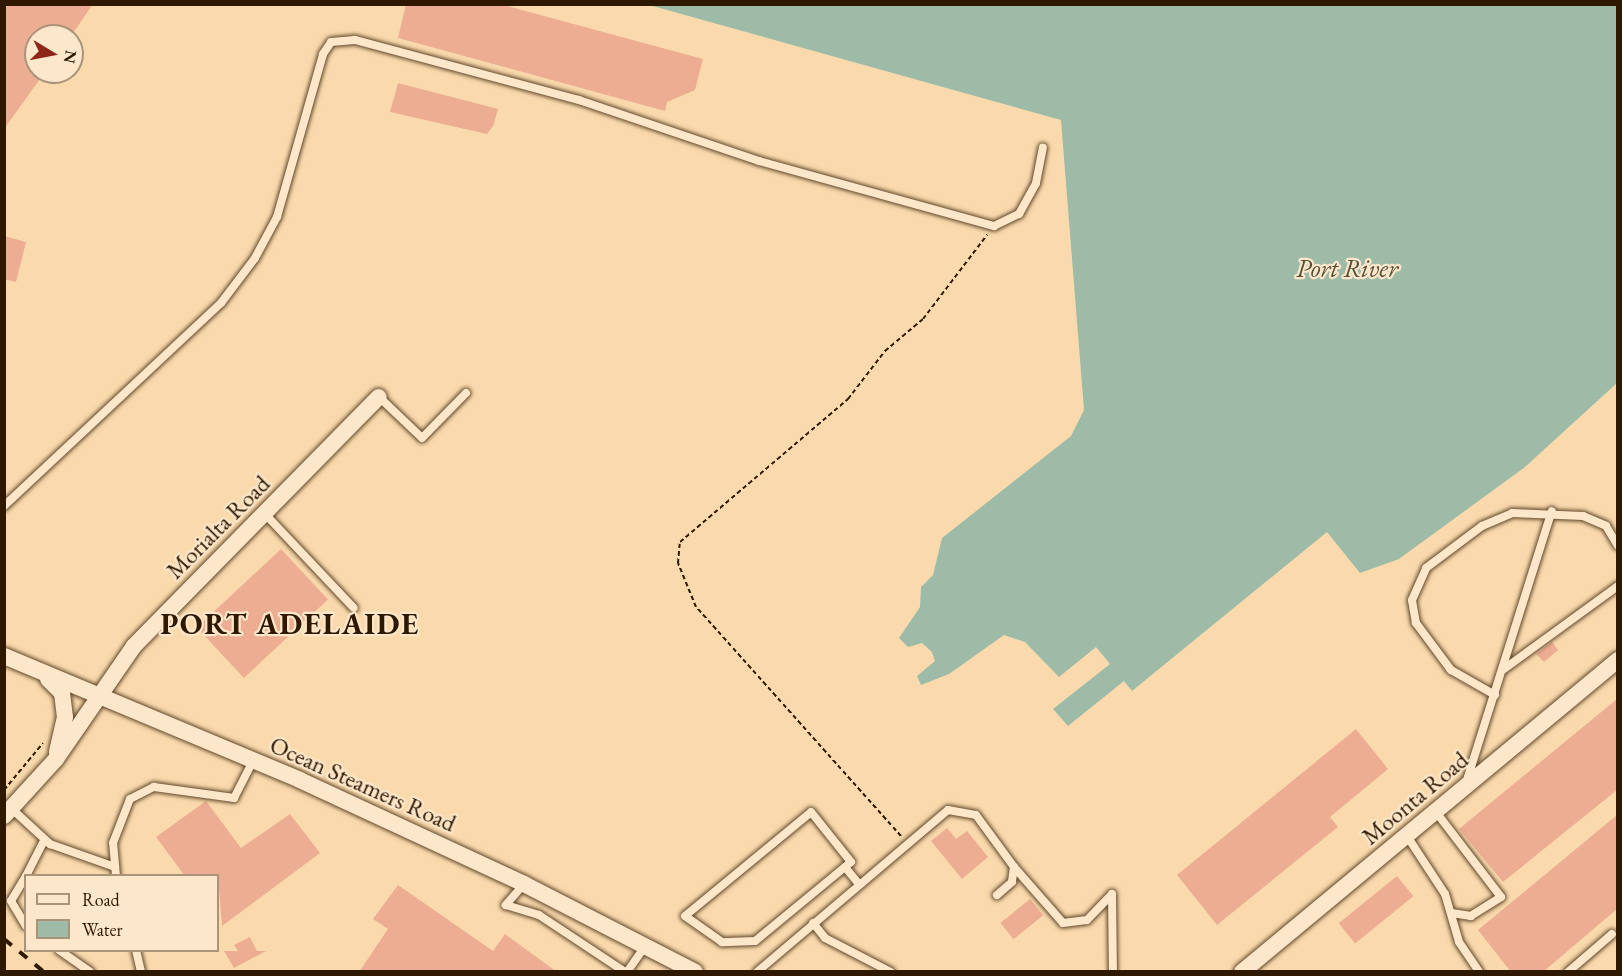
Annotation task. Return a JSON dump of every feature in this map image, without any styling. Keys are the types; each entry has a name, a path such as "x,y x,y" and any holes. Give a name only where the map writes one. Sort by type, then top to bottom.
{"street":[{"name":"Morialta Road","path":"7,813 56,759 101,699 134,646 379,397"},
{"name":"Ocean Steamers Road","path":"4,656 101,699 253,761 524,884 646,944 695,972"},
{"name":"Moonta Road","path":"1242,972 1617,660"},
{"path":"43,673 62,693 65,717 56,759"}],"lane":[{"path":"4,506 221,303 255,258 277,216 323,54 331,42 355,40 579,100 759,161 994,226 1019,214 1036,183 1043,148"},
{"path":"379,397 422,438 466,393"},
{"path":"1495,695 1468,684 1428,644 1416,623 1412,600 1417,583 1441,554 1482,526 1512,513 1552,511 1606,526 1617,546"},
{"path":"1464,789 1552,511"},
{"path":"265,514 354,608"},
{"path":"1503,669 1617,585"},
{"path":"7,813 44,841 116,871 120,815 130,799 153,787 234,798 253,761"},
{"path":"757,972 948,810 967,809 1063,923 1087,920 1112,894 1113,972"},
{"path":"811,812 851,862 845,867 755,940 722,942 685,916 811,812"},
{"path":"1436,812 1501,897 1471,916 1453,913"},
{"path":"1407,836 1453,913 1459,942 1479,972"},
{"path":"27,874 44,841"},
{"path":"845,867 859,884"},
{"path":"997,895 1012,882 1014,867"},
{"path":"24,879 11,901 24,923"},
{"path":"524,884 506,905 539,915 626,972 646,944"},
{"path":"813,923 825,938 891,972"},
{"path":"1568,972 1612,934"},
{"path":"60,952 90,972"},
{"path":"136,952 141,972"}],"path":[{"path":"907,843 696,607 678,563 680,542 848,399 885,351 923,319 994,226"},
{"path":"4,790 46,740"}],"water":[{"name":"Port River","path":"649,5 1617,5 1617,383 1525,467 1399,559 1360,573 1327,532 1132,691 1124,681 1068,726 1053,709 1110,664 1096,647 1059,677 1025,642 1004,635 949,674 921,685 917,676 935,661 932,652 922,643 908,647 899,638 920,607 921,587 933,575 942,538 1071,436 1084,410 1061,120"}],"building":[{"path":"4,4 93,4 79,24 24,24 24,84 36,84 4,129"},
{"path":"406,4 500,4 703,59 695,90 667,102 665,111 398,38"},
{"path":"398,83 498,109 493,126 487,134 390,112"},
{"path":"4,236 26,242 16,282 4,279"},
{"path":"281,549 328,599 244,678 197,627"},
{"path":"1552,642 1558,650 1544,662 1536,654"},
{"path":"1617,699 1617,790 1503,882 1459,829"},
{"path":"1356,729 1388,769 1330,817 1338,827 1217,925 1177,875"},
{"path":"206,801 241,848 290,814 320,853 222,926 219,874 184,874 156,837"},
{"path":"1617,815 1617,909 1543,972 1511,972 1478,930"},
{"path":"947,828 956,839 967,831 988,857 962,879 931,841"},
{"path":"1397,876 1413,896 1355,943 1339,923"},
{"path":"398,885 493,951 505,934 557,972 359,972 388,929 373,919"},
{"path":"1030,899 1043,915 1014,939 1000,923"},
{"path":"250,937 257,951 266,951 234,968 224,951 238,951 234,945"}],"railway":[{"path":"4,939 44,972"}],"district":[{"name":"PORT ADELAIDE","path":"290,624"}]}
